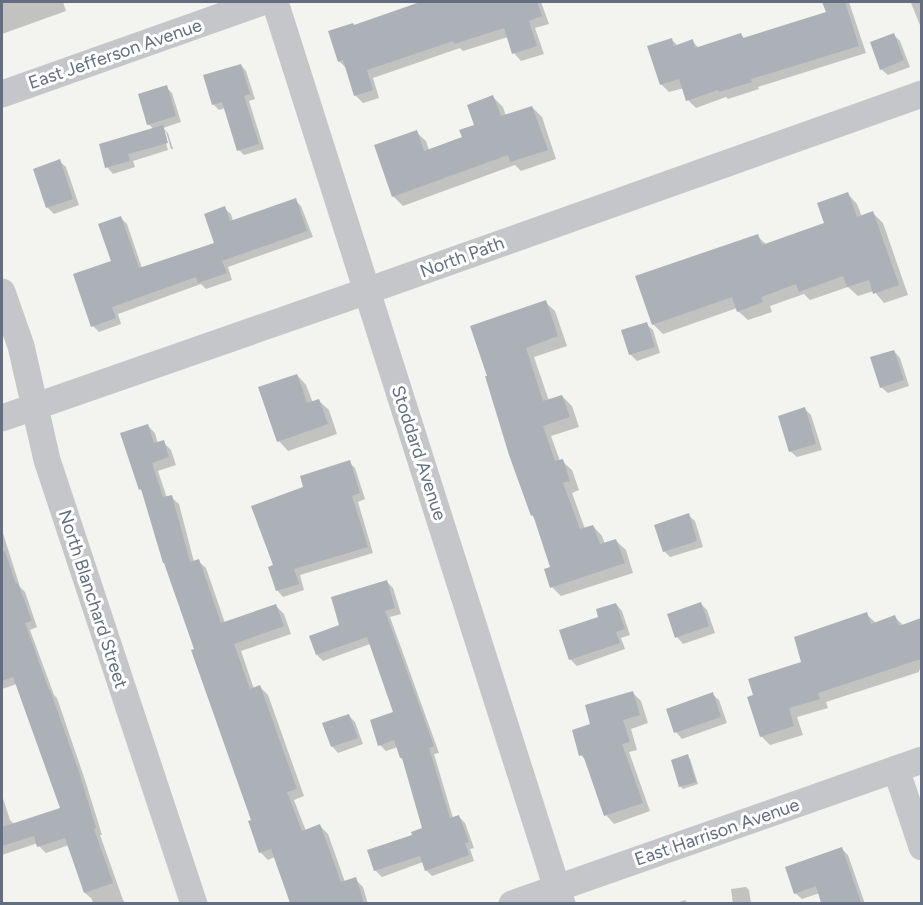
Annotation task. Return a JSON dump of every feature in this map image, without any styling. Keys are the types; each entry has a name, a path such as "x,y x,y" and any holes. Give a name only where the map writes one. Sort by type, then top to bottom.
{"street":[{"name":"East Jefferson Avenue","path":"2,94 262,2"},
{"name":"Stoddard Avenue","path":"275,2 559,896"},
{"name":"North Path","path":"2,418 367,291 921,93"},
{"name":"North Blanchard Street","path":"2,292 21,346 47,460 194,903"},
{"name":"East Harrison Avenue","path":"512,903 559,896 921,760"},
{"path":"896,769 921,847"}],"building":[{"path":"420,2 537,2 542,16 529,21 537,46 512,54 504,28 454,44 453,41 367,70 373,90 354,96 343,60 338,62 328,31 353,23 354,25"},
{"path":"822,2 845,2 859,46 751,79 752,82 686,101 679,79 660,85 647,46 672,38 674,46 693,39 695,48 741,33 743,38 826,12"},
{"path":"894,33 904,60 880,70 870,42"},
{"path":"241,64 250,94 244,96 259,144 237,151 222,102 212,105 203,75"},
{"path":"167,85 176,116 147,125 138,94"},
{"path":"493,95 501,116 532,106 548,150 510,162 508,155 392,197 374,145 417,130 424,151 462,137 459,130 474,125 467,105"},
{"path":"163,125 168,143 128,154 130,161 105,168 99,144"},
{"path":"60,159 73,199 46,208 33,169"},
{"path":"848,192 857,217 873,211 899,285 873,294 869,280 847,287 843,276 799,292 796,284 761,297 763,302 737,312 732,297 652,325 635,276 758,234 762,245 824,223 817,203"},
{"path":"296,198 307,231 222,261 227,273 198,283 196,277 112,307 116,318 91,327 73,274 111,261 98,224 121,216 139,268 214,243 204,214 225,206 230,221"},
{"path":"546,300 558,336 526,348 543,401 562,395 570,417 543,426 555,461 563,459 570,481 563,483 580,529 593,525 600,544 616,539 625,563 550,588 544,569 550,567 533,515 531,516 509,455 485,376 487,376 470,326"},
{"path":"647,322 655,347 629,355 621,330"},
{"path":"894,350 904,380 880,388 870,357"},
{"path":"297,374 307,403 319,399 328,424 277,442 258,387"},
{"path":"805,407 816,444 789,452 778,416"},
{"path":"148,424 154,443 164,440 169,457 152,463 163,497 172,495 190,562 199,559 221,623 276,604 284,626 234,644 250,689 260,685 297,789 287,792 302,831 320,824 341,882 356,877 364,903 290,903 271,849 259,853 248,821 251,820 191,650 194,649 120,433"},
{"path":"350,460 360,493 352,496 368,547 294,569 299,584 276,591 268,567 273,565 251,506 303,487 300,476"},
{"path":"689,513 697,541 663,552 654,525"},
{"path":"5,551 32,621 25,623 79,772 96,828 94,829 113,883 84,893 65,838 37,847 34,836 2,846 2,827 60,808 13,677 2,681 2,552"},
{"path":"387,580 395,608 385,611 434,746 429,748 450,818 459,815 469,842 465,843 469,855 425,871 420,856 374,871 367,850 412,835 411,832 422,828 402,758 400,758 394,740 378,746 370,720 393,712 367,637 316,655 309,636 339,625 331,597"},
{"path":"701,602 709,626 675,638 667,614"},
{"path":"616,603 625,629 616,632 620,643 569,660 559,630 598,617 596,609"},
{"path":"867,612 871,624 895,615 899,626 921,618 921,659 818,693 820,699 789,708 794,726 760,737 747,697 753,695 748,679 801,662 794,637"},
{"path":"633,691 640,715 623,720 630,742 622,744 643,803 604,816 583,755 579,756 572,730 590,724 585,705"},
{"path":"713,692 721,717 674,733 666,709"},
{"path":"349,714 358,738 331,747 322,723"},
{"path":"688,754 696,782 679,787 671,760"},
{"path":"842,847 861,903 821,903 816,886 794,894 785,867"}]}
